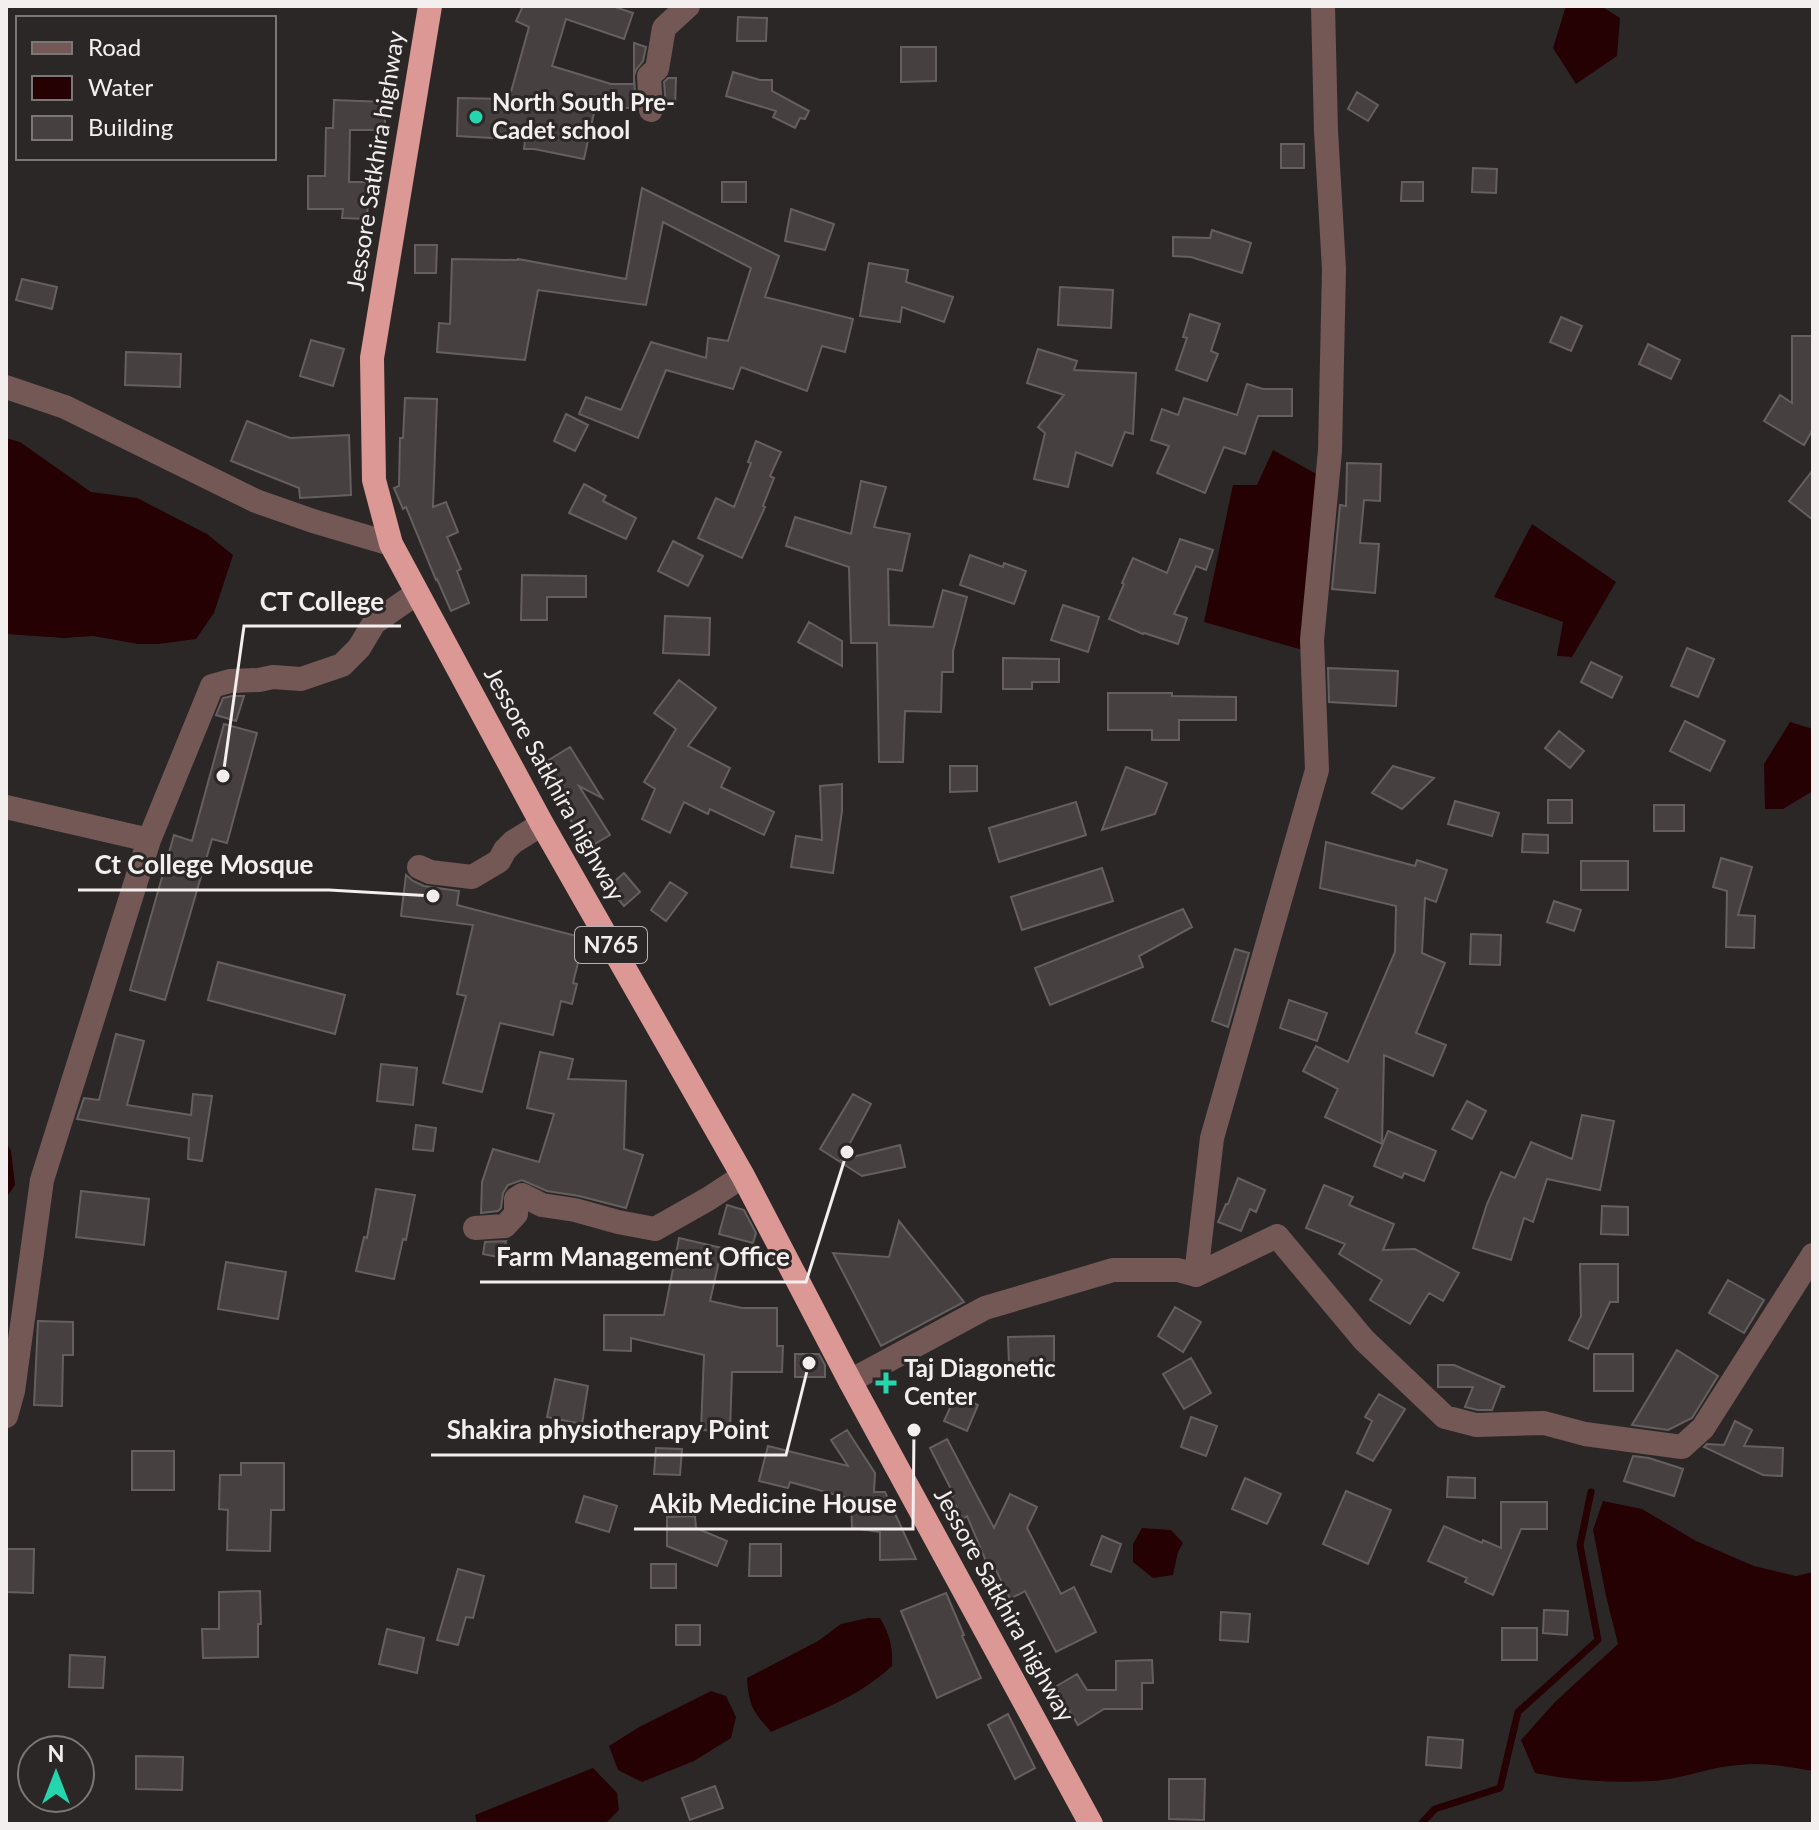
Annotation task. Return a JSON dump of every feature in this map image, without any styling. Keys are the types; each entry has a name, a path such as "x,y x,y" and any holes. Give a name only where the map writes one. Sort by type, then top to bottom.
{"highway":[{"name":"Jessore Satkhira highway","path":"430,6 372,358 374,480 391,544 542,824 743,1176 850,1381 1091,1824"}],"street":[{"path":"651,110 649,76 657,69 664,28 688,6"},
{"path":"1196,1275 1212,1138 1317,770 1312,640 1330,451 1334,269 1323,6"},
{"path":"6,387 65,407 256,501 391,544"},
{"path":"6,1416 13,1391 42,1180 149,840 212,686 273,677 301,679 342,665 359,648 374,623 417,593"},
{"path":"6,807 149,840"},
{"path":"419,867 430,872 472,877 499,861 513,842 542,824"},
{"path":"475,1228 505,1226 516,1214 516,1199 522,1195 542,1205 655,1229 743,1176"},
{"path":"850,1381 985,1308 1113,1270 1178,1270 1196,1275 1277,1236 1364,1340 1445,1417 1476,1425 1544,1423 1585,1434 1682,1447 1703,1428 1813,1255"}],"water":[{"path":"1566,6 1601,6 1620,18 1617,56 1576,84 1553,48"},
{"path":"6,438 20,442 91,492 137,498 207,534 233,555 214,613 196,639 138,644 93,636 64,638 6,634"},
{"path":"1273,450 1322,477 1303,650 1204,622 1233,485 1257,485"},
{"path":"1532,524 1616,582 1572,657 1557,656 1563,622 1494,597"},
{"path":"1790,722 1813,729 1813,791 1783,809 1765,809 1764,764"},
{"path":"6,1142 11,1151 15,1185 6,1198"},
{"path":"1603,1501 1642,1509 1696,1541 1754,1566 1796,1576 1813,1572 1813,1771 1748,1764 1664,1780 1623,1782 1579,1780 1535,1773 1521,1740 1555,1702 1618,1644 1593,1530"},
{"path":"1142,1528 1171,1530 1183,1543 1173,1575 1153,1578 1133,1562 1133,1544"},
{"path":"880,1618 883,1624 890,1641 892,1666 850,1696 771,1732 753,1708 747,1678 818,1641 841,1624"},
{"path":"711,1691 726,1696 736,1717 731,1738 694,1761 642,1782 618,1770 609,1746 641,1726"},
{"path":"593,1768 617,1793 619,1810 605,1824 477,1824 475,1815"}],"building":[{"path":"523,6 612,6 633,13 624,39 566,19 552,66 611,84 634,84 634,76 636,108 595,108 584,159 524,149 525,140 457,136 458,98 509,99 529,27 516,21"},
{"path":"738,17 767,18 766,41 737,41"},
{"path":"634,43 646,47 643,61 634,76"},
{"path":"901,47 936,47 936,81 901,82"},
{"path":"733,72 760,80 772,80 772,91 809,111 805,119 800,118 795,128 773,117 776,111 726,96"},
{"path":"668,78 676,78 675,107 666,107 664,82"},
{"path":"1357,92 1378,105 1368,121 1348,109"},
{"path":"334,100 385,102 385,130 350,130 349,182 369,182 367,219 342,218 343,209 308,209 308,176 325,176 326,128 333,128"},
{"path":"1281,144 1304,144 1304,168 1281,168"},
{"path":"1473,168 1497,169 1496,193 1472,192"},
{"path":"722,182 746,182 746,202 722,202"},
{"path":"1402,182 1423,182 1423,201 1401,201"},
{"path":"642,188 779,256 765,297 853,319 845,352 822,346 807,391 741,367 733,389 666,370 638,438 579,414 586,397 621,410 651,342 706,358 708,338 728,341 751,268 663,222 646,305 538,290 525,360 437,352 439,323 450,324 452,259 518,259 626,279"},
{"path":"791,209 834,224 825,250 785,241"},
{"path":"1212,230 1251,243 1242,273 1191,257 1173,256 1173,237 1210,238"},
{"path":"415,245 437,245 436,273 415,273"},
{"path":"869,263 908,270 906,282 953,297 944,322 902,307 900,322 860,316"},
{"path":"22,279 57,287 52,309 16,300"},
{"path":"1060,287 1113,290 1111,328 1058,325"},
{"path":"1190,314 1220,324 1211,351 1218,354 1207,381 1176,370 1187,338 1183,337"},
{"path":"1561,317 1582,326 1571,351 1550,342"},
{"path":"1792,336 1813,336 1813,429 1804,445 1764,421 1780,395 1792,403"},
{"path":"311,340 344,349 333,386 300,376"},
{"path":"1648,344 1680,360 1671,379 1639,364"},
{"path":"1038,349 1077,361 1074,370 1136,373 1133,434 1125,432 1112,466 1076,452 1068,487 1034,479 1045,433 1038,427 1064,395 1027,383"},
{"path":"126,352 181,354 180,387 125,385"},
{"path":"1247,384 1263,389 1292,389 1292,416 1258,416 1245,454 1224,447 1205,493 1157,473 1169,446 1151,440 1162,409 1178,415 1184,398 1237,415"},
{"path":"405,398 437,399 433,507 446,502 458,532 447,537 461,569 457,571 469,603 451,611 406,507 403,509 394,488 399,486"},
{"path":"566,414 588,425 575,451 554,441"},
{"path":"247,421 290,438 349,435 351,495 300,498 299,488 231,461"},
{"path":"756,441 781,452 770,476 774,478 765,507 742,558 698,538 716,498 734,507"},
{"path":"1347,463 1381,464 1380,501 1364,500 1360,543 1379,544 1375,593 1332,589 1340,505 1346,506"},
{"path":"1813,470 1813,520 1789,501"},
{"path":"861,481 886,487 874,527 910,534 902,571 888,569 889,625 933,627 943,590 967,597 953,651 953,672 942,672 941,712 905,711 903,762 879,762 877,643 851,643 849,567 786,546 795,517 851,534"},
{"path":"584,484 606,496 603,501 636,518 626,539 569,513"},
{"path":"1180,539 1213,550 1206,570 1196,566 1174,614 1187,618 1178,644 1143,634 1109,619 1133,558 1167,573"},
{"path":"673,541 703,556 688,586 658,571"},
{"path":"970,555 1003,567 1004,563 1026,571 1014,604 960,585"},
{"path":"522,575 586,576 586,597 547,597 547,620 521,620"},
{"path":"1063,605 1099,617 1088,652 1051,640"},
{"path":"665,616 710,618 709,655 663,653"},
{"path":"809,622 842,641 842,666 798,642"},
{"path":"1687,648 1714,659 1698,697 1671,686"},
{"path":"1003,658 1059,659 1059,682 1032,682 1032,689 1003,689"},
{"path":"1591,662 1622,677 1612,698 1581,682"},
{"path":"1328,668 1398,671 1396,706 1329,702"},
{"path":"679,680 716,708 688,746 730,768 721,787 774,812 764,835 710,809 708,814 684,802 670,833 642,819 655,789 644,782 676,729 654,713"},
{"path":"1108,693 1236,697 1236,720 1179,720 1179,740 1152,740 1152,730 1108,730"},
{"path":"244,696 236,721 216,715 223,698"},
{"path":"1685,721 1725,741 1710,771 1670,751"},
{"path":"224,724 257,733 227,843 212,839 165,1000 130,990 174,835 192,841"},
{"path":"1559,731 1584,751 1570,768 1545,748"},
{"path":"570,747 602,798 579,786 610,835 588,848 539,766"},
{"path":"950,766 977,766 977,791 950,792"},
{"path":"1393,766 1434,778 1402,809 1372,793"},
{"path":"1126,767 1167,783 1155,814 1102,830"},
{"path":"842,784 842,811 833,873 791,867 796,836 822,840 820,786"},
{"path":"1548,800 1572,800 1572,823 1548,823"},
{"path":"1455,801 1499,813 1492,836 1448,824"},
{"path":"1076,802 1086,835 999,862 989,828"},
{"path":"1654,805 1684,805 1684,831 1654,831"},
{"path":"1523,834 1548,835 1548,853 1522,852"},
{"path":"1326,842 1415,866 1417,860 1447,870 1436,902 1425,898 1422,953 1445,963 1416,1033 1446,1045 1433,1076 1384,1055 1382,1144 1325,1117 1338,1089 1303,1071 1316,1046 1348,1062 1395,952 1396,906 1320,888"},
{"path":"1721,858 1752,867 1738,915 1755,916 1754,948 1726,947 1727,891 1713,887"},
{"path":"1581,861 1628,861 1628,890 1581,890"},
{"path":"1102,868 1113,901 1022,930 1011,897"},
{"path":"624,873 640,892 624,906 608,887"},
{"path":"406,875 424,886 459,891 457,905 584,938 573,983 577,984 572,1004 561,1001 553,1035 500,1023 482,1092 443,1083 466,996 457,994 473,925 401,916"},
{"path":"670,882 687,893 666,921 651,910"},
{"path":"1554,901 1581,910 1574,931 1547,922"},
{"path":"1183,909 1192,927 1139,956 1143,967 1050,1005 1035,968"},
{"path":"1471,934 1501,935 1500,965 1470,964"},
{"path":"1235,949 1249,953 1228,1027 1212,1021"},
{"path":"218,962 345,995 335,1034 208,1000"},
{"path":"1289,1000 1327,1013 1317,1041 1280,1028"},
{"path":"116,1034 144,1041 127,1105 191,1115 193,1094 212,1096 202,1161 188,1159 189,1138 77,1119 84,1098 99,1100"},
{"path":"540,1052 573,1059 568,1079 626,1081 624,1149 643,1155 626,1208 547,1191 522,1180 508,1185 498,1211 481,1213 482,1182 493,1149 539,1162 554,1114 527,1108"},
{"path":"381,1064 417,1068 413,1105 377,1101"},
{"path":"853,1094 871,1104 841,1160 900,1145 905,1167 862,1176 820,1149"},
{"path":"1467,1101 1486,1111 1472,1139 1452,1129"},
{"path":"1582,1115 1614,1121 1600,1190 1547,1179 1533,1222 1524,1218 1511,1260 1473,1248 1501,1172 1515,1178 1531,1142 1572,1159"},
{"path":"416,1125 436,1128 433,1151 413,1149"},
{"path":"1388,1131 1436,1151 1424,1181 1404,1173 1402,1178 1374,1166"},
{"path":"1238,1178 1265,1190 1256,1212 1250,1209 1241,1231 1218,1222"},
{"path":"1324,1185 1353,1197 1349,1205 1394,1224 1383,1250 1415,1249 1459,1273 1443,1301 1429,1293 1410,1324 1370,1300 1382,1280 1339,1254 1345,1244 1306,1228"},
{"path":"376,1189 415,1195 394,1279 356,1271 364,1237 367,1238"},
{"path":"81,1191 149,1199 144,1245 76,1237"},
{"path":"727,1205 744,1210 756,1233 753,1243 719,1234"},
{"path":"1602,1206 1628,1207 1628,1235 1601,1234"},
{"path":"899,1221 964,1302 881,1346 833,1253 889,1257"},
{"path":"679,1238 722,1248 710,1301 742,1308 777,1308 777,1346 783,1346 782,1372 732,1372 730,1431 701,1430 704,1355 631,1338 631,1351 604,1350 604,1315 664,1315"},
{"path":"506,1241 503,1258 483,1254 485,1242"},
{"path":"226,1262 286,1272 278,1319 218,1309"},
{"path":"1580,1264 1618,1264 1618,1302 1610,1302 1588,1349 1569,1340 1581,1316"},
{"path":"1728,1280 1764,1300 1744,1333 1709,1313"},
{"path":"1175,1307 1201,1322 1183,1352 1158,1336"},
{"path":"38,1321 73,1322 73,1355 63,1355 62,1406 34,1405"},
{"path":"1054,1336 1054,1364 1009,1365 1008,1337"},
{"path":"1677,1350 1718,1376 1692,1418 1668,1430 1632,1425"},
{"path":"795,1354 819,1354 825,1365 825,1377 795,1377"},
{"path":"1594,1354 1633,1354 1633,1391 1594,1391"},
{"path":"1191,1358 1211,1393 1184,1409 1163,1374"},
{"path":"1438,1365 1454,1365 1505,1387 1501,1387 1492,1410 1465,1407 1473,1387 1438,1387"},
{"path":"555,1379 588,1386 582,1424 547,1417"},
{"path":"1379,1394 1405,1409 1373,1461 1357,1453 1372,1421 1365,1417"},
{"path":"956,1395 978,1405 967,1431 944,1421"},
{"path":"1191,1417 1217,1426 1206,1456 1181,1447"},
{"path":"1735,1421 1752,1430 1744,1446 1783,1448 1782,1476 1763,1475 1704,1447 1707,1444 1724,1445"},
{"path":"847,1430 875,1473 874,1492 885,1492 916,1559 880,1560 880,1532 852,1528 851,1499 790,1482 788,1488 759,1481 768,1446 848,1466 831,1440"},
{"path":"947,1439 994,1528 1010,1494 1037,1507 1027,1528 1061,1594 1074,1587 1096,1632 1056,1652 1025,1591 1010,1599 993,1564 988,1566 967,1516 963,1519 951,1497 954,1495 930,1448"},
{"path":"656,1448 682,1449 680,1475 654,1474"},
{"path":"132,1451 174,1451 174,1490 132,1490"},
{"path":"1633,1456 1683,1469 1674,1496 1624,1481"},
{"path":"241,1463 284,1463 284,1510 271,1510 270,1551 227,1550 228,1510 219,1509 220,1475 241,1475"},
{"path":"1448,1477 1475,1478 1475,1498 1447,1497"},
{"path":"1245,1478 1281,1494 1267,1524 1232,1509"},
{"path":"1346,1491 1391,1510 1368,1564 1323,1544"},
{"path":"584,1496 617,1506 609,1532 576,1522"},
{"path":"1501,1502 1547,1502 1547,1529 1521,1529 1493,1595 1465,1582 1467,1578 1428,1561 1444,1526 1501,1548"},
{"path":"695,1516 696,1528 727,1541 717,1566 667,1546 667,1517"},
{"path":"1102,1536 1121,1544 1111,1572 1091,1565"},
{"path":"750,1544 781,1544 781,1576 749,1576"},
{"path":"6,1549 34,1549 33,1593 6,1592"},
{"path":"651,1564 676,1564 676,1588 651,1588"},
{"path":"458,1569 484,1576 473,1618 466,1617 458,1645 437,1640"},
{"path":"260,1591 258,1657 203,1658 202,1629 219,1629 219,1592"},
{"path":"946,1593 981,1678 937,1698 901,1611"},
{"path":"1544,1610 1568,1611 1567,1635 1543,1633"},
{"path":"1221,1612 1250,1614 1248,1642 1220,1640"},
{"path":"676,1625 700,1625 700,1645 676,1645"},
{"path":"1502,1628 1537,1628 1537,1660 1502,1660"},
{"path":"387,1629 424,1638 417,1673 379,1664"},
{"path":"70,1655 105,1657 103,1688 69,1687"},
{"path":"1152,1660 1153,1683 1142,1683 1142,1709 1104,1709 1078,1725 1055,1687 1077,1674 1087,1690 1116,1690 1116,1661"},
{"path":"1008,1714 1035,1768 1015,1779 988,1725"},
{"path":"1428,1737 1463,1740 1461,1768 1426,1765"},
{"path":"136,1756 183,1757 182,1790 136,1789"},
{"path":"1169,1779 1205,1779 1204,1820 1169,1819"},
{"path":"715,1786 723,1808 690,1820 682,1798"}],"waterway":[{"path":"1421,1824 1435,1809 1500,1788 1518,1712 1598,1640 1580,1545 1591,1492"}],"place":[{"name":"North South Pre- Cadet school","path":"476,117"},
{"name":"CT College","path":"223,776"},
{"name":"Ct College Mosque","path":"433,896"},
{"name":"Farm Management Office","path":"847,1152"},
{"name":"Shakira physiotherapy Point","path":"809,1363"},
{"name":"Taj Diagonetic Center","path":"886,1383"},
{"name":"Akib Medicine House","path":"914,1430"}]}
